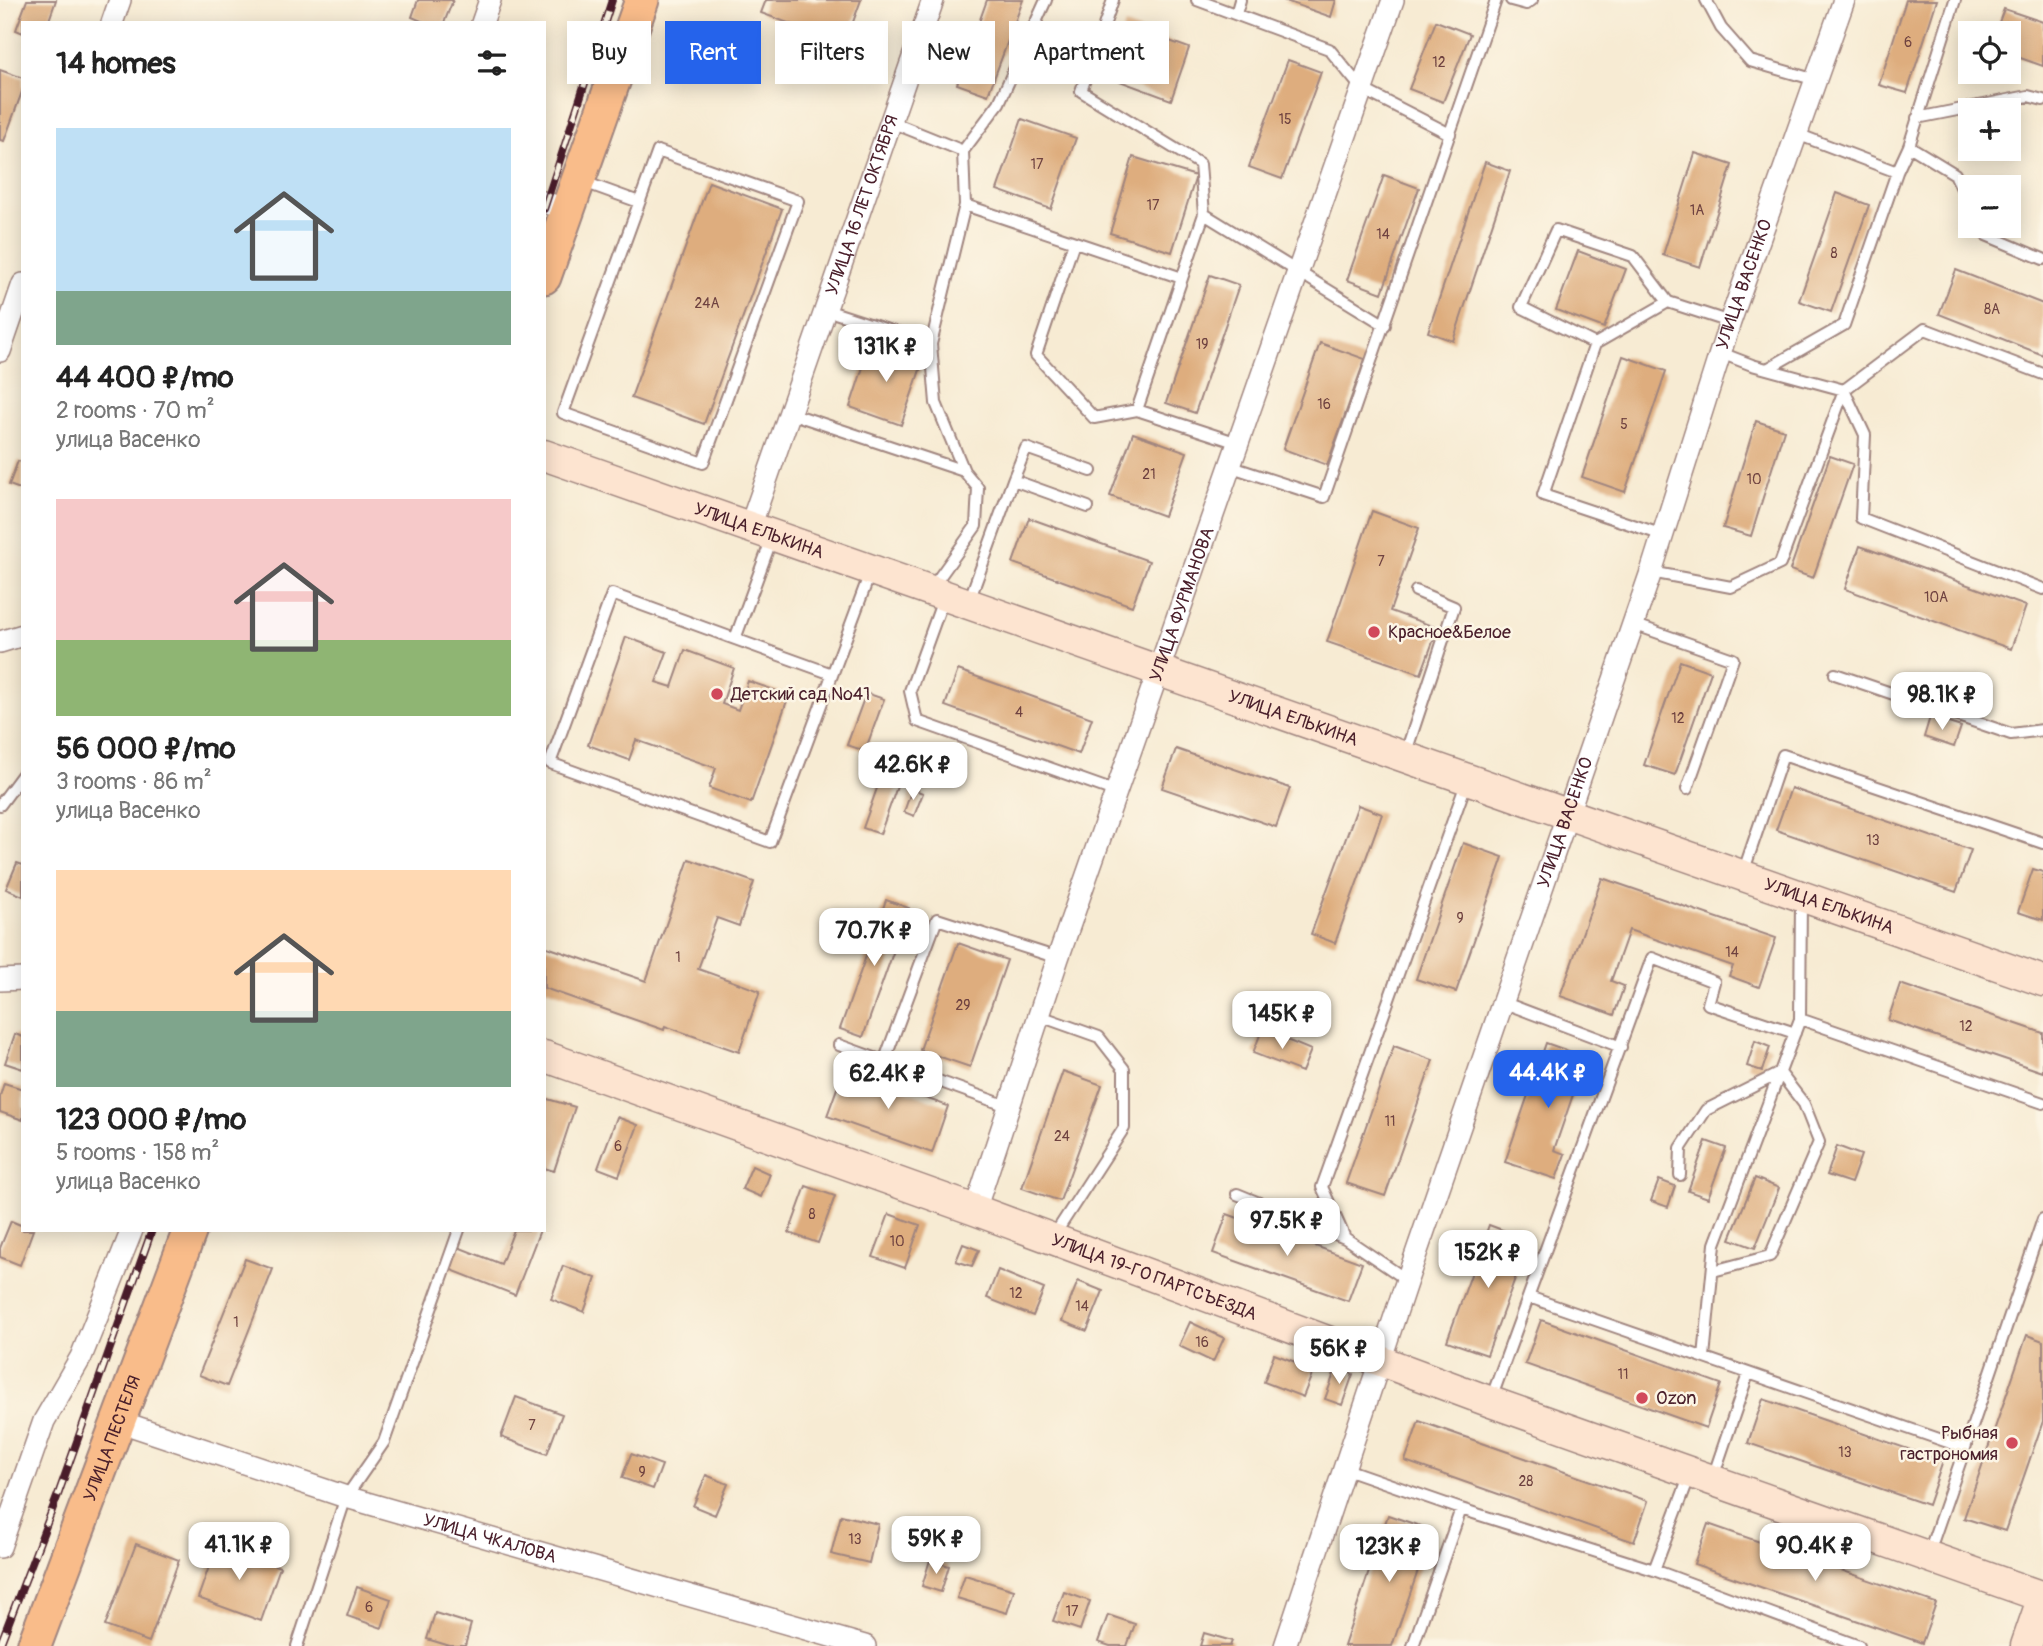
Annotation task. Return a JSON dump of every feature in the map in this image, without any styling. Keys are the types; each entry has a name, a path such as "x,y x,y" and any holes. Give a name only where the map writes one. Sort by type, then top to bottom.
{"main road":[{"path":"546,269 563,197 642,0"},
{"name":"УЛИЦА ПЕСТЕЛЯ","path":"34,1646 189,1232"}],"street":[{"path":"113,21 120,0"},
{"path":"483,21 489,0"},
{"name":"УЛИЦА 16 ЛЕТ ОКТЯБРЯ","path":"762,531 790,413 933,0"},
{"name":"УЛИЦА ФУРМАНОВА","path":"975,1210 1058,958 1393,0"},
{"name":"УЛИЦА ВАСЕНКО","path":"1285,1646 1407,1280 1651,572 1731,322 1844,0"},
{"path":"0,351 21,290"},
{"name":"УЛИЦА ЕЛЬКИНА","path":"546,456 2043,981"},
{"path":"0,642 21,636"},
{"path":"0,980 21,979"},
{"name":"УЛИЦА 19-ГО ПАРТСЪЕЗДА","path":"546,1057 975,1210 1490,1402 2043,1597"},
{"path":"0,1547 44,1421 81,1357 131,1232"},
{"name":"УЛИЦА ЧКАЛОВА","path":"118,1421 346,1497 866,1646"},
{"path":"2026,1646 2043,1597"}],"lane":[{"path":"1046,0 999,103 963,151 965,205 931,344 936,403 964,471 978,488 976,526 910,691 918,722 1117,792"},
{"path":"1113,0 1081,91 1200,164 1204,214 1137,410"},
{"path":"1197,0 1329,49 1363,89 1450,134"},
{"path":"1236,14 1240,0"},
{"path":"1230,466 1324,497 1496,0"},
{"path":"1511,0 1526,4 1532,0"},
{"path":"1706,0 1721,28 1751,61 1816,79"},
{"path":"1768,369 1844,325 1909,146 1955,0"},
{"path":"1917,118 2028,96 2043,100"},
{"path":"891,122 963,151"},
{"path":"1797,134 1897,173"},
{"path":"1909,146 1955,174 1958,180"},
{"path":"657,151 798,201 703,463 563,412 639,202 657,151"},
{"path":"563,197 639,202"},
{"path":"965,205 1182,278"},
{"path":"1204,214 1385,325"},
{"path":"1595,344 1521,307 1556,230 1633,256 1668,302 1731,322"},
{"path":"1995,238 2043,259"},
{"path":"1074,242 1036,355 1094,418 1137,410 1238,443"},
{"path":"1663,535 1543,495 1595,344 1668,302"},
{"path":"826,310 931,344"},
{"path":"1651,572 1731,587 1780,564 1844,390 1925,330 2043,374"},
{"path":"1721,353 1844,390 1865,435 1861,518 2043,589"},
{"path":"790,413 964,471"},
{"path":"948,597 1013,480 1026,448 1091,471"},
{"path":"1013,480 1088,508"},
{"path":"735,639 762,531"},
{"path":"832,674 612,594 550,763 770,842 871,570"},
{"path":"1404,757 1454,607 1416,591"},
{"path":"1633,624 1733,659 1687,789"},
{"path":"1835,674 2011,734 2043,730"},
{"path":"1742,875 1783,755 2043,843"},
{"path":"0,804 21,777"},
{"path":"1345,1238 1322,1187 1467,779"},
{"path":"1704,1357 1715,1244 1800,1019 1801,896"},
{"path":"884,1062 937,919 1058,958"},
{"path":"1490,1402 1652,958 1713,982 1708,1004 1795,1033"},
{"path":"1502,1002 1621,1046"},
{"path":"1041,1016 1099,1037 1124,1069 1124,1128 1051,1240"},
{"path":"1800,1019 2043,1103"},
{"path":"839,1045 1010,1108"},
{"path":"1680,1175 1681,1148 1706,1110 1780,1073"},
{"path":"1713,1271 1770,1256 1819,1142 1804,1104 1780,1073"},
{"path":"1237,1194 1345,1238 1407,1280"},
{"path":"1927,1556 2043,1219"},
{"path":"297,1646 346,1497 384,1442 458,1232"},
{"path":"1529,1297 1965,1448"},
{"path":"1654,1570 1748,1374"},
{"path":"1343,1468 1461,1509 1654,1570 1859,1646"},
{"path":"1413,1646 1461,1509"}],"building":[{"path":"27,0 56,0 49,21 21,21 21,32 16,30"},
{"path":"418,0 453,0 445,21 421,21 412,17"},
{"path":"766,0 861,0 853,21 783,21 761,13"},
{"path":"987,0 1023,0 1015,21 1009,21 1009,38 995,76 995,21 980,21"},
{"path":"1283,0 1336,0 1331,17"},
{"path":"1906,0 1937,0 1907,93 1879,85"},
{"path":"2004,9 2043,22 2043,66 2021,58 2021,21 2000,21"},
{"path":"1436,21 1470,34 1443,102 1409,89"},
{"path":"1169,41 1189,48 1171,100 1128,84 1169,84"},
{"path":"1288,60 1321,72 1282,179 1249,167"},
{"path":"0,70 21,77 21,94 4,141 0,140"},
{"path":"957,84 992,84 988,95"},
{"path":"1022,119 1076,138 1051,209 997,190"},
{"path":"1695,153 1732,165 1700,267 1663,255"},
{"path":"1133,157 1196,176 1172,252 1110,233"},
{"path":"1485,162 1510,171 1453,341 1428,332"},
{"path":"1384,175 1419,188 1382,293 1347,280"},
{"path":"709,182 782,209 704,424 631,398"},
{"path":"1837,193 1869,205 1831,312 1799,301"},
{"path":"1578,251 1626,269 1604,328 1556,310"},
{"path":"1956,270 2043,304 2043,355 1939,314"},
{"path":"1210,275 1239,285 1195,413 1166,403"},
{"path":"871,343 923,361 901,425 850,407"},
{"path":"1320,343 1365,359 1327,465 1283,449"},
{"path":"1623,356 1666,371 1625,492 1582,477"},
{"path":"1756,421 1784,430 1751,536 1723,528"},
{"path":"1133,433 1187,452 1164,516 1110,496"},
{"path":"1830,456 1853,464 1813,578 1790,570"},
{"path":"18,461 21,462 21,489 9,485"},
{"path":"1372,511 1419,528 1390,611 1438,628 1421,674 1327,642"},
{"path":"1029,518 1149,561 1132,606 1013,563"},
{"path":"1860,546 2026,606 2011,649 1845,589"},
{"path":"626,637 667,652 656,682 672,687 685,650 734,668 722,704 738,710 748,681 789,695 751,803 709,788 716,768 636,740 629,760 588,745"},
{"path":"1680,661 1711,672 1675,775 1644,765"},
{"path":"958,670 1092,718 1079,754 945,706"},
{"path":"866,693 884,699 865,751 847,745"},
{"path":"1930,717 1961,727 1954,747 1924,737"},
{"path":"1176,749 1290,788 1276,827 1162,788"},
{"path":"882,774 899,781 880,834 863,828"},
{"path":"1791,788 1971,850 1956,892 1776,830"},
{"path":"912,789 923,793 914,816 904,812"},
{"path":"1358,805 1382,814 1335,943 1311,934"},
{"path":"1463,843 1503,857 1456,992 1416,979"},
{"path":"689,859 754,882 739,926 717,918 698,969 760,991 739,1052 665,1026 664,1030 546,989 546,947 646,981"},
{"path":"17,863 21,864 21,895 6,889"},
{"path":"2033,869 2043,872 2043,920 2018,912"},
{"path":"1602,878 1776,938 1759,987 1729,976 1733,966 1629,930 1611,981 1624,986 1614,1015 1560,996"},
{"path":"886,900 909,908 863,1037 840,1029"},
{"path":"958,943 1007,960 970,1067 920,1050"},
{"path":"1900,984 2043,1033 2043,1072 1888,1020"},
{"path":"1262,1030 1311,1050 1302,1072 1253,1053"},
{"path":"15,1034 21,1036 21,1068 5,1063"},
{"path":"1755,1041 1770,1047 1762,1071 1747,1066"},
{"path":"1546,1043 1597,1061 1587,1089 1576,1086 1554,1150 1565,1154 1556,1179 1505,1162"},
{"path":"1394,1046 1433,1060 1385,1196 1346,1183"},
{"path":"844,1069 948,1106 932,1153 827,1116"},
{"path":"1063,1071 1102,1085 1060,1201 1022,1188"},
{"path":"4,1083 21,1088 21,1119 0,1112 0,1096"},
{"path":"546,1099 575,1107 554,1171 546,1169"},
{"path":"617,1117 638,1125 619,1176 598,1168"},
{"path":"1706,1141 1726,1148 1708,1198 1688,1191"},
{"path":"1837,1146 1861,1155 1851,1183 1827,1175"},
{"path":"752,1166 770,1174 761,1197 742,1189"},
{"path":"1755,1178 1779,1188 1755,1248 1730,1239"},
{"path":"1659,1180 1675,1186 1668,1207 1651,1201"},
{"path":"806,1186 835,1196 818,1243 789,1233"},
{"path":"889,1214 920,1225 905,1268 873,1257"},
{"path":"1227,1214 1362,1263 1348,1301 1213,1253"},
{"path":"11,1221 21,1225 21,1232 32,1232 20,1265 0,1257 0,1248"},
{"path":"1489,1225 1529,1240 1487,1355 1447,1341"},
{"path":"513,1232 539,1232 515,1295 449,1269 458,1247 501,1264"},
{"path":"963,1244 979,1250 972,1266 956,1261"},
{"path":"245,1259 273,1269 227,1386 199,1375"},
{"path":"563,1266 596,1278 584,1312 551,1299"},
{"path":"998,1270 1044,1289 1033,1316 987,1298"},
{"path":"1078,1281 1103,1291 1087,1331 1062,1321"},
{"path":"1541,1320 1721,1384 1706,1428 1525,1364"},
{"path":"1190,1322 1224,1338 1213,1362 1179,1346"},
{"path":"2027,1335 2043,1341 2043,1421 2005,1531 1964,1518"},
{"path":"1274,1354 1314,1369 1303,1397 1264,1382"},
{"path":"1336,1368 1353,1374 1342,1405 1325,1399"},
{"path":"516,1397 562,1414 547,1454 501,1437"},
{"path":"1763,1399 1943,1461 1928,1505 1748,1443"},
{"path":"1419,1421 1648,1501 1634,1542 1405,1461"},
{"path":"631,1454 662,1465 653,1489 622,1478"},
{"path":"706,1475 728,1484 715,1515 693,1506"},
{"path":"841,1515 878,1524 869,1563 831,1554"},
{"path":"1388,1515 1432,1530 1392,1646 1344,1646"},
{"path":"1708,1524 1936,1603 1922,1643 1694,1564"},
{"path":"136,1544 179,1560 149,1642 105,1626"},
{"path":"217,1544 280,1567 261,1621 198,1598"},
{"path":"930,1560 949,1566 941,1592 922,1586"},
{"path":"965,1575 1014,1590 1007,1613 957,1598"},
{"path":"357,1587 391,1599 382,1628 347,1616"},
{"path":"1064,1592 1090,1601 1080,1630 1053,1621"},
{"path":"435,1613 471,1624 465,1646 450,1646 427,1639"},
{"path":"1108,1615 1135,1624 1127,1646 1110,1646 1098,1642"},
{"path":"1204,1633 1232,1641 1230,1646 1200,1646"}],"railway":[{"path":"546,203 612,0"},
{"path":"0,1645 59,1492 151,1232"}],"place":[{"name":"Красное&Белое","path":"1374,632"},
{"name":"Детский сад №41","path":"717,694"},
{"name":"Ozon","path":"1642,1398"},
{"name":"Рыбная гастрономия","path":"2012,1443"}]}
